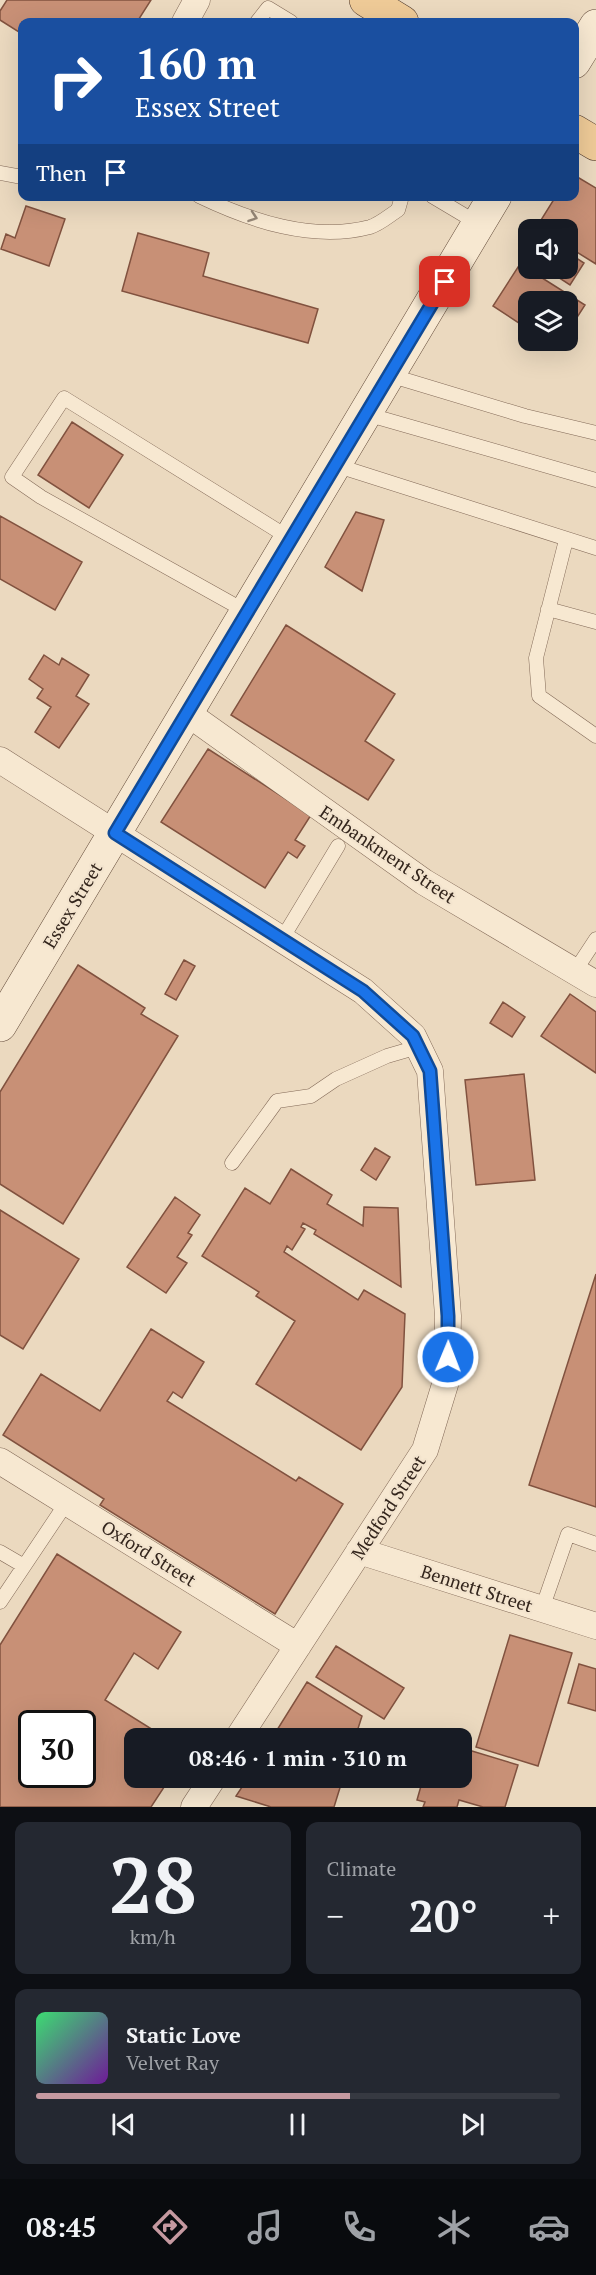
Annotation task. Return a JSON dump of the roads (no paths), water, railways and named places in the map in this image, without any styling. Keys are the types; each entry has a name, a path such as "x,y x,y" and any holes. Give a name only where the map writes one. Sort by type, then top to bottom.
{"main road":[{"path":"366,0 395,18"},
{"path":"579,54 596,26"},
{"path":"579,134 596,144"},
{"name":"Essex Street","path":"0,1025 487,210"}],"street":[{"path":"186,18 197,0"},
{"name":"Embankment Street","path":"187,714 424,882 586,978"},
{"name":"Medford Street","path":"0,760 363,991 413,1036 430,1071 448,1316 447,1378 425,1450 245,1728"},
{"name":"Oxford Street","path":"0,1461 298,1646"},
{"name":"Bennett Street","path":"359,1551 596,1626"},
{"path":"194,1807 206,1788"}],"lane":[{"path":"260,18 268,8 284,18"},
{"path":"0,173 18,176"},
{"path":"212,201 269,223 315,233 372,226 398,210 401,201"},
{"path":"452,201 487,210"},
{"path":"389,375 525,416 596,433"},
{"path":"247,612 40,497 12,477 64,398 291,539"},
{"path":"366,414 596,480"},
{"path":"335,465 596,548"},
{"path":"566,540 536,658 539,696 596,736"},
{"path":"548,609 596,622"},
{"path":"282,939 338,846"},
{"path":"586,978 596,939"},
{"path":"232,1163 278,1101 310,1096 336,1079 387,1056 418,1047"},
{"path":"0,1602 66,1502"},
{"path":"542,1609 568,1534 596,1544"},
{"path":"0,1552 24,1566"}]}
